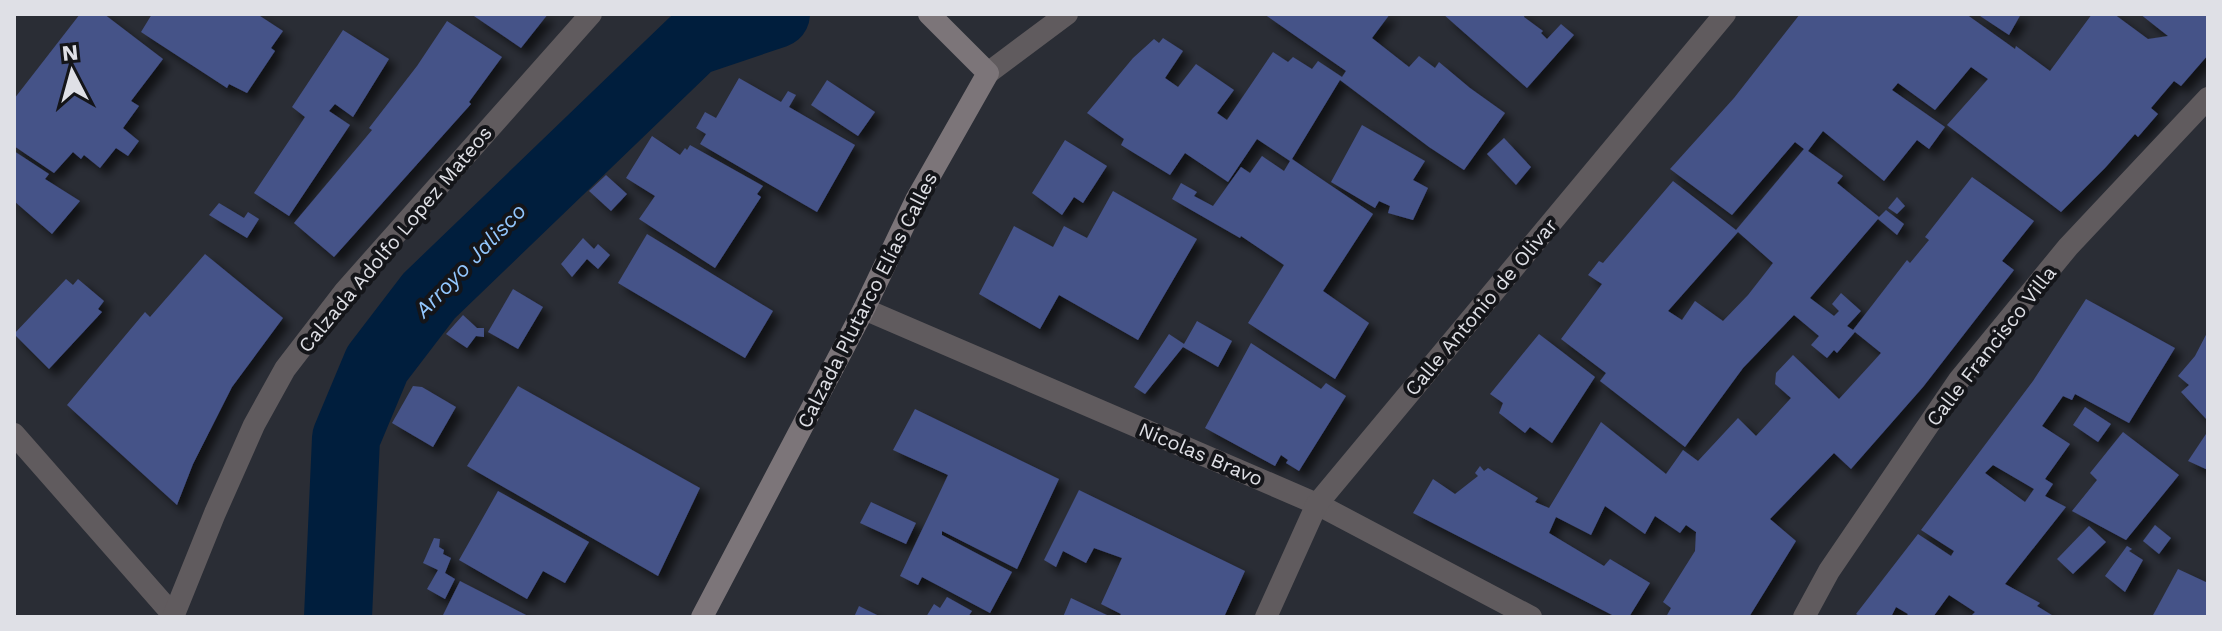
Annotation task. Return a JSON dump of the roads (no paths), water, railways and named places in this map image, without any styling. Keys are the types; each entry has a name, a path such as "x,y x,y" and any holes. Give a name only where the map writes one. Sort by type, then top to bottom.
{"main road":[{"path":"929,14 988,73"},
{"name":"Calzada Plutarco Elías Calles","path":"702,617 864,309 916,200 988,73"}],"street":[{"name":"Calzada Adolfo Lopez Mateos","path":"173,616 254,425 285,369 345,291 591,14"},
{"name":"Calzada Plutarco Elías Calles","path":"988,73 1067,14"},
{"name":"Calle Antonio de Olivar","path":"1266,617 1317,504 1725,14"},
{"name":"Calle Francisco Villa","path":"1804,617 1829,571 1959,380 2068,247 2208,98"},
{"name":"Nicolas Bravo","path":"864,309 1317,504 1531,617"},
{"path":"14,434 173,616"}],"waterway":[{"name":"Arroyo Jalisco","path":"338,617 346,438 377,364 429,296 693,42 776,14"}]}
